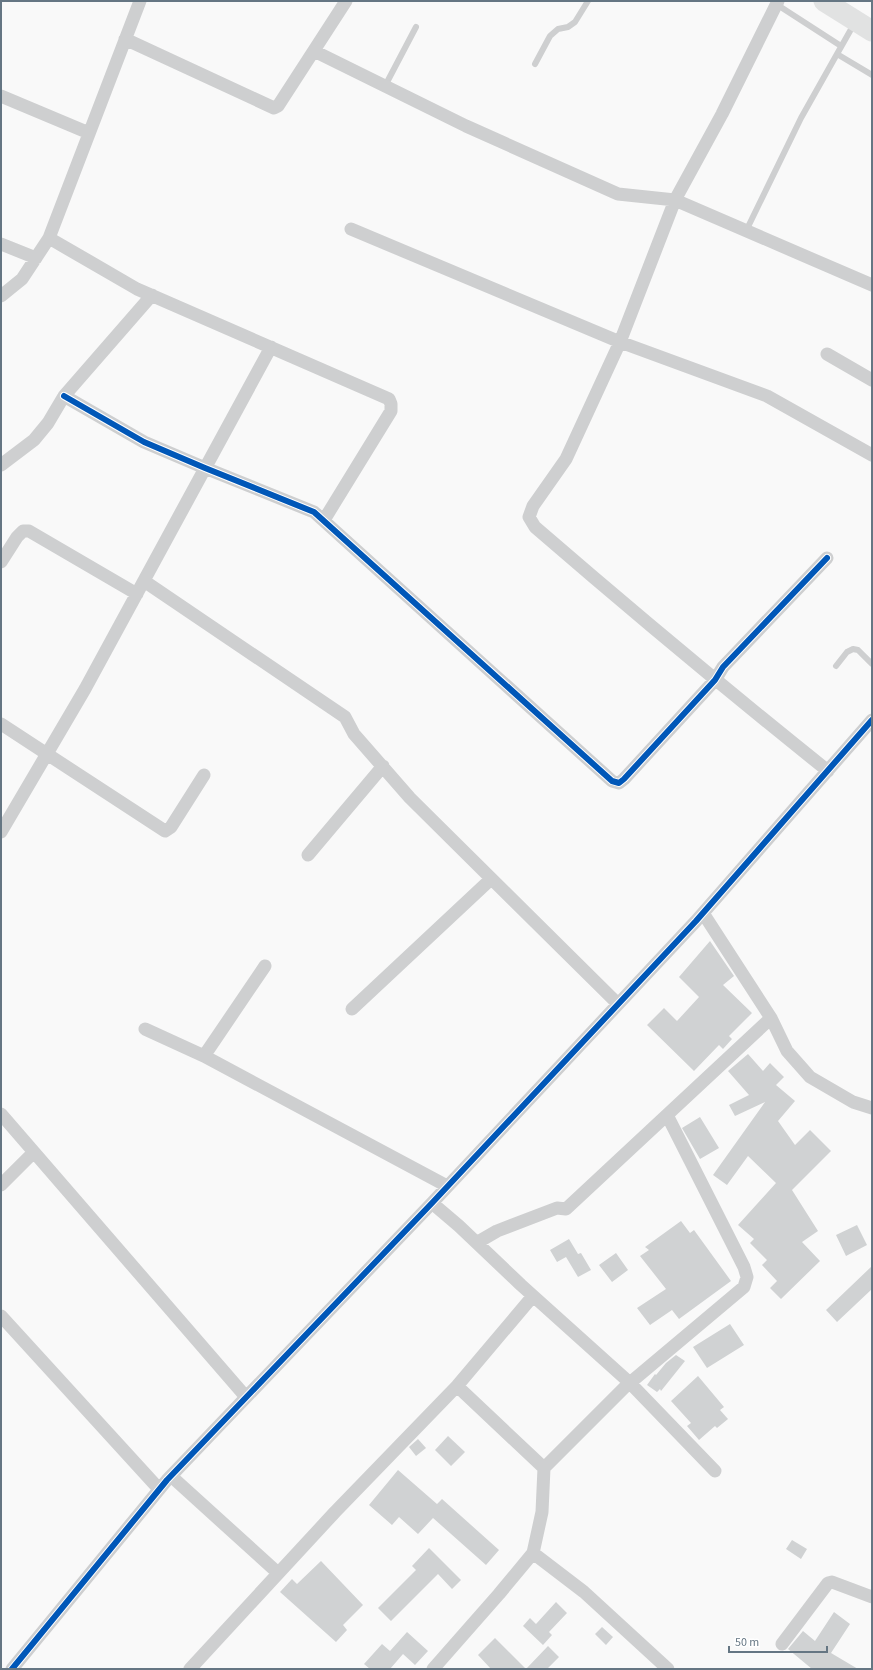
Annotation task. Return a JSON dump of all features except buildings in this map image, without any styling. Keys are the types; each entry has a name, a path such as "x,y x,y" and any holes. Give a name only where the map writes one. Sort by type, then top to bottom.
{"highway":[{"path":"824,1 864,26"}],"street":[{"path":"125,39 274,108 278,106 346,1"},
{"path":"1,296 22,279 49,238 125,39 137,2"},
{"path":"777,3 722,114 675,200 620,342 566,459 533,506 529,516 535,527 715,680 828,771"},
{"path":"314,51 466,126 618,194 675,200 872,285"},
{"path":"1,96 90,132"},
{"path":"351,229 620,342 766,396 872,455"},
{"path":"49,238 152,296 389,399 391,411 324,520"},
{"path":"1,244 36,258"},
{"path":"1,466 34,440 48,423 64,396 152,296"},
{"path":"1,832 85,689 271,348"},
{"path":"827,354 872,380"},
{"path":"64,396 144,442 205,468 306,507 324,520 612,781 619,782 624,779 715,680 723,667 827,558"},
{"path":"1,562 17,537 23,531 29,531 137,594"},
{"path":"144,581 345,717 354,734 410,798 618,1004"},
{"path":"12,1669 159,1489 432,1203 703,913 872,720"},
{"path":"1,724 165,830 171,827 204,775"},
{"path":"308,855 382,766"},
{"path":"352,1009 492,879"},
{"path":"703,913 772,1018 787,1051 810,1077 853,1102 872,1108"},
{"path":"204,1056 264,966"},
{"path":"478,1242 496,1231 557,1208 566,1209 772,1018"},
{"path":"145,1029 204,1056 447,1186"},
{"path":"1,1114 246,1397"},
{"path":"433,1669 533,1553 542,1512 544,1468 630,1383 744,1287 747,1277 744,1267 667,1115"},
{"path":"1,1185 34,1152"},
{"path":"432,1203 478,1242 533,1296 630,1383 715,1471"},
{"path":"190,1669 340,1506 457,1386 533,1296"},
{"path":"1,1316 159,1489"},
{"path":"457,1386 544,1468"},
{"path":"171,1476 278,1574"},
{"path":"533,1553 584,1592 668,1669"},
{"path":"782,1644 828,1583 832,1582 872,1597"}],"lane":[{"path":"535,64 550,36 558,29 568,27 575,22 588,1"},
{"path":"777,3 842,46"},
{"path":"746,231 801,118 837,54 842,46 864,26"},
{"path":"385,86 416,27"},
{"path":"837,54 872,75"},
{"path":"836,666 847,652 853,649 858,650 872,664"}],"cycle path":[{"path":"64,396 144,442 314,512 612,781 619,783 715,680 723,667 827,558"},
{"path":"12,1669 167,1480 432,1203 696,921 872,720"}]}
